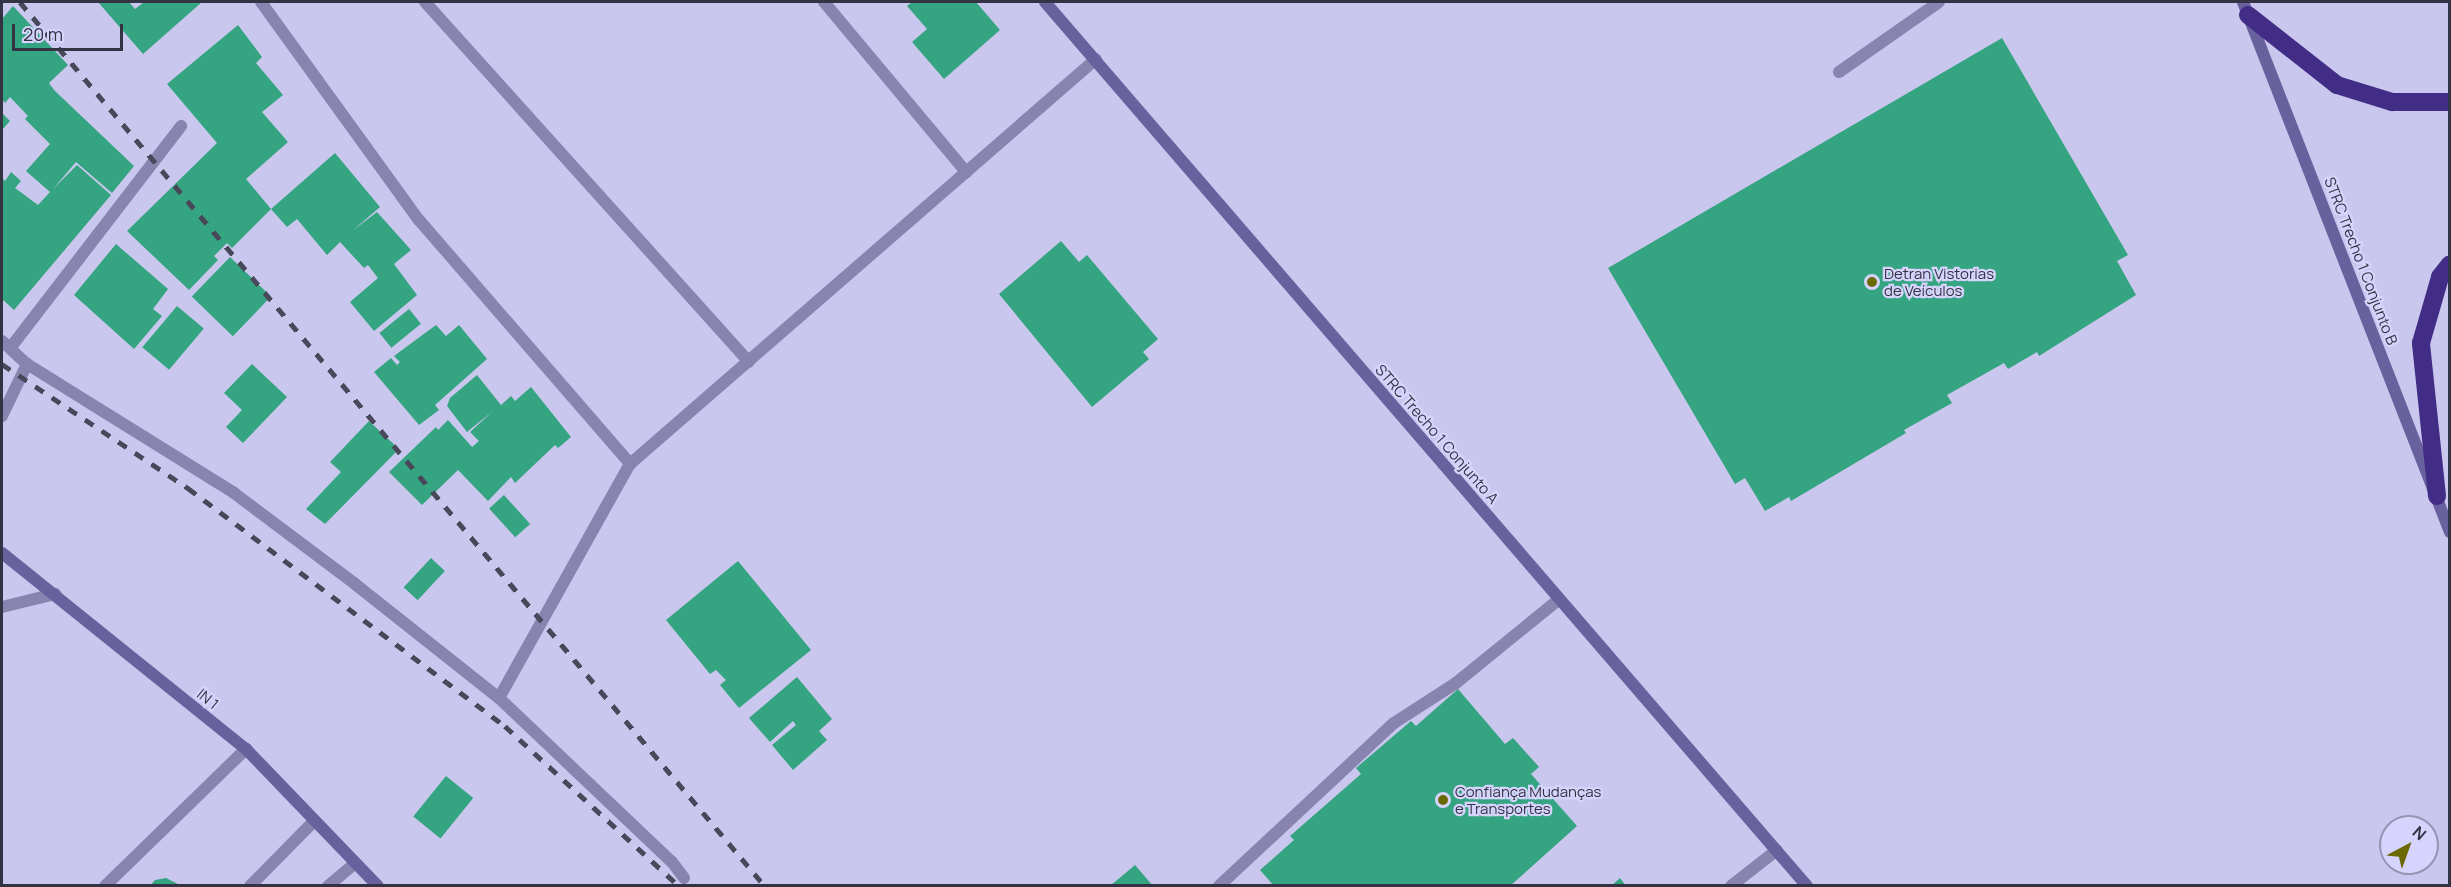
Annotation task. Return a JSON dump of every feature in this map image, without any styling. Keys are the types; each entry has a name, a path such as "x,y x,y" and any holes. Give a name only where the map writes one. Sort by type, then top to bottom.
{"highway":[{"path":"2246,8 2337,85 2392,102 2450,102"},
{"path":"2437,496 2421,343 2440,278 2450,264"}],"main road":[{"name":"STRC Trecho 1 Conjunto A","path":"1045,2 1558,600 1808,885"},
{"name":"STRC Trecho 1 Conjunto B","path":"2246,8 2450,532"},
{"name":"IN 1","path":"2,553 246,749 378,885"}],"street":[{"path":"261,2 419,220 630,464"},
{"path":"425,2 749,362"},
{"path":"824,2 966,172"},
{"path":"1839,72 1939,2"},
{"path":"499,698 630,464 1096,59"},
{"path":"182,126 6,344 27,364 234,493 499,698 672,862 684,878"},
{"path":"2,416 27,364"},
{"path":"2,607 55,594"},
{"path":"1219,885 1394,723 1456,683 1558,600"},
{"path":"105,885 246,749"},
{"path":"250,885 314,821"},
{"path":"1731,885 1777,850"},
{"path":"328,885 356,863"}],"building":[{"path":"98,2 129,2 135,9 144,2 202,2 143,54"},
{"path":"912,2 976,2 1000,30 944,79 912,42 927,29 907,6"},
{"path":"13,6 68,65 49,83 54,90 134,166 112,193 76,162 53,189 77,165 111,195 14,310 2,299 2,178 5,181 11,172 21,181 15,188 38,205 50,192 26,171 50,144 25,119 28,116 10,97 5,103 2,99 2,19"},
{"path":"238,25 262,57 256,63 283,95 262,112 288,142 246,179 271,209 232,248 227,243 214,256 218,260 189,290 127,231 217,143 167,84"},
{"name":"Detran Vistorias de Veículos","path":"2002,38 2128,255 2117,261 2136,295 2039,356 2037,352 2008,369 2004,363 1947,395 1952,403 1904,430 1906,433 1791,501 1789,497 1765,511 1745,478 1735,484 1608,268"},
{"path":"2,113 10,121 2,130"},
{"path":"335,153 380,207 352,231 377,212 411,250 394,264 417,295 374,331 350,302 378,278 368,265 364,268 340,242 327,255 297,219 287,227 271,209"},
{"path":"1061,241 1079,262 1087,255 1158,339 1143,352 1149,359 1092,407 999,294"},
{"path":"116,244 168,289 153,309 162,316 134,349 74,295"},
{"path":"230,257 271,297 233,336 192,297"},
{"path":"177,306 204,328 169,370 142,347"},
{"path":"409,309 421,324 391,348 379,333"},
{"path":"436,325 446,336 459,325 487,359 435,405 439,410 419,425 374,372 391,358 397,365 400,362 394,356"},
{"path":"252,364 287,397 243,443 226,427 242,410 224,393"},
{"path":"477,375 501,405 511,396 515,401 531,387 571,437 558,448 555,445 515,483 511,477 488,501 458,470 422,505 389,472 436,427 438,430 448,420 472,447 479,441 470,432 493,411 467,432 447,406 450,398"},
{"path":"369,421 399,449 325,524 306,509 341,472 330,462"},
{"path":"504,495 530,524 515,537 489,508"},
{"path":"431,558 445,571 418,600 404,587"},
{"path":"738,561 811,650 739,708 720,685 726,680 716,670 710,674 666,620"},
{"path":"797,677 832,719 819,731 827,740 793,770 772,745 796,725 793,721 770,742 749,718"},
{"name":"Confiança Mudanças e Transportes","path":"1458,689 1505,744 1513,738 1539,767 1531,774 1577,826 1510,886 1274,886 1260,870 1294,840 1290,836 1361,774 1356,768 1411,721 1416,726"},
{"path":"446,776 473,798 440,838 413,816"},
{"path":"1135,865 1153,886 1110,886"},
{"path":"166,878 182,886 150,886 155,880"},
{"path":"1620,878 1626,886 1611,886"}],"railway":[{"path":"20,2 765,886"},
{"path":"2,364 188,488 505,726 679,886"}],"place":[{"name":"Detran Vistorias de Veículos","path":"1872,282"},
{"name":"Confiança Mudanças e Transportes","path":"1443,800"}]}
